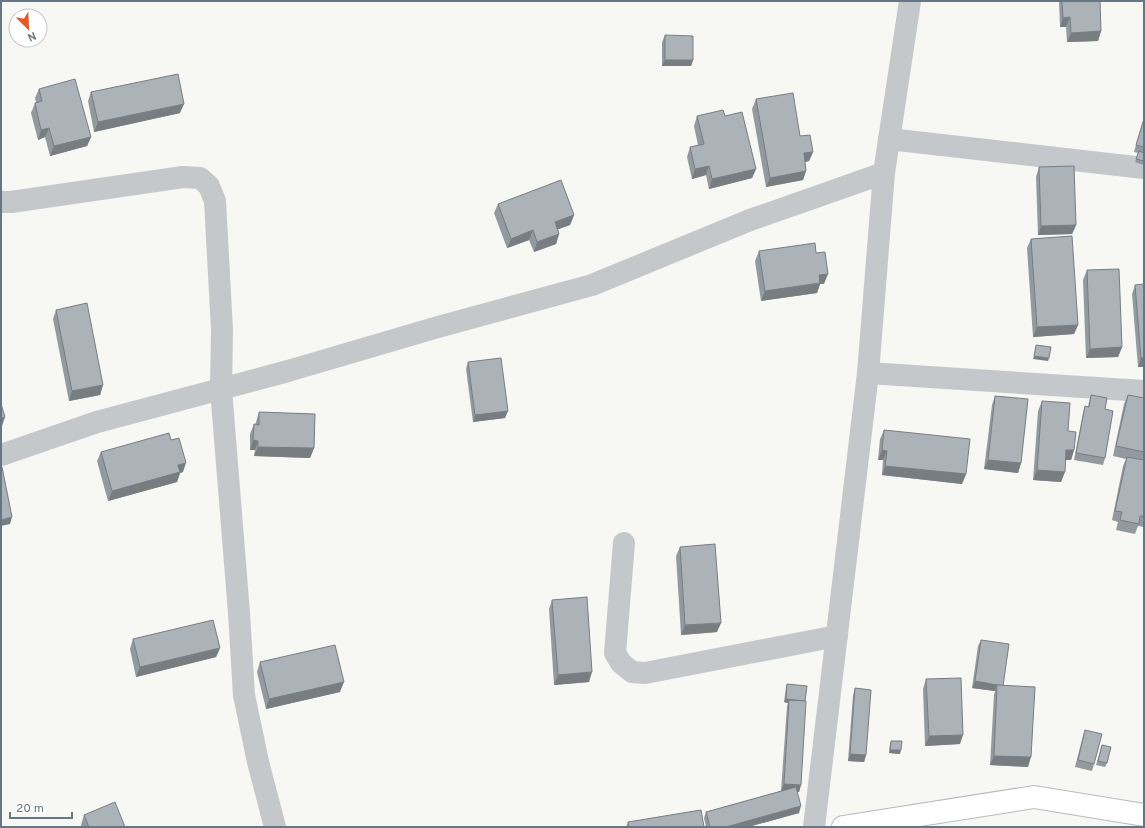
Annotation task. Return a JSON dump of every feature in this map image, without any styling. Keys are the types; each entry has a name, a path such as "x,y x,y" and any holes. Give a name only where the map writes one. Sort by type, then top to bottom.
{"street":[{"path":"814,827 868,373 884,173 910,1"},
{"path":"889,139 1144,168"},
{"path":"1,455 97,422 288,371 438,327 592,286 750,220 884,173"},
{"path":"1,202 11,202 183,177 200,178 209,186 215,202 222,330 221,389 244,695 258,762 275,827"},
{"path":"868,373 1144,391"},
{"path":"624,543 615,653 621,663 632,672 645,673 837,636"},
{"path":"844,827 1034,797 1144,815"}],"building":[{"path":"1062,1 1100,1 1101,31 1071,33 1070,17 1063,18"},
{"path":"665,35 693,36 693,60 665,60"},
{"path":"178,74 184,104 98,122 91,92"},
{"path":"75,79 91,137 54,146 49,128 41,130 35,103 42,101 39,89"},
{"path":"793,93 800,136 810,135 813,152 804,153 806,171 770,178 756,99"},
{"path":"723,110 725,116 742,112 756,169 712,179 709,166 695,169 690,147 704,144 697,116"},
{"path":"1144,119 1144,147 1136,145"},
{"path":"1139,151 1144,153 1144,161 1136,159"},
{"path":"1074,166 1076,225 1041,226 1039,167"},
{"path":"561,180 574,215 555,222 559,234 537,242 533,230 511,239 498,204"},
{"path":"1072,236 1078,325 1037,327 1031,239"},
{"path":"815,243 816,253 825,252 828,274 819,275 820,283 765,291 759,251"},
{"path":"1119,269 1122,347 1090,349 1087,270"},
{"path":"1144,284 1144,358 1141,358 1135,285"},
{"path":"87,303 103,385 72,391 56,310"},
{"path":"1036,345 1051,347 1049,358 1034,356"},
{"path":"501,358 508,411 475,415 468,362"},
{"path":"1091,395 1107,398 1105,409 1113,411 1105,458 1076,453 1085,406 1089,407"},
{"path":"1128,395 1144,398 1144,452 1116,446"},
{"path":"995,396 1028,399 1021,463 988,460"},
{"path":"1042,401 1070,403 1068,431 1076,432 1074,450 1066,450 1065,472 1037,470"},
{"path":"1,404 5,417 1,418"},
{"path":"259,412 315,414 314,448 258,447 258,441 253,440 254,424 259,425"},
{"path":"884,430 970,439 966,474 885,466 887,451 882,450"},
{"path":"169,433 171,440 179,438 186,463 178,465 180,472 112,491 101,452"},
{"path":"1127,457 1144,460 1144,516 1140,516 1139,524 1120,520 1122,512 1115,511"},
{"path":"1,467 12,517 1,520"},
{"path":"715,544 721,623 685,625 680,547"},
{"path":"587,597 592,672 558,675 552,600"},
{"path":"213,620 220,648 140,667 133,639"},
{"path":"981,640 1009,644 1003,686 975,681"},
{"path":"335,645 344,682 269,699 260,662"},
{"path":"961,678 963,735 929,736 926,679"},
{"path":"787,684 807,686 805,701 786,699"},
{"path":"997,685 1035,687 1031,757 994,756"},
{"path":"855,688 871,690 866,755 850,754"},
{"path":"789,700 806,701 801,785 784,784"},
{"path":"1085,730 1102,734 1094,764 1078,760"},
{"path":"891,741 902,741 901,750 890,750"},
{"path":"1102,745 1111,747 1107,763 1098,761"},
{"path":"796,787 801,806 726,827 710,827 706,812"},
{"path":"115,802 125,827 89,827 84,815"},
{"path":"701,810 704,827 629,827 628,822"}]}
